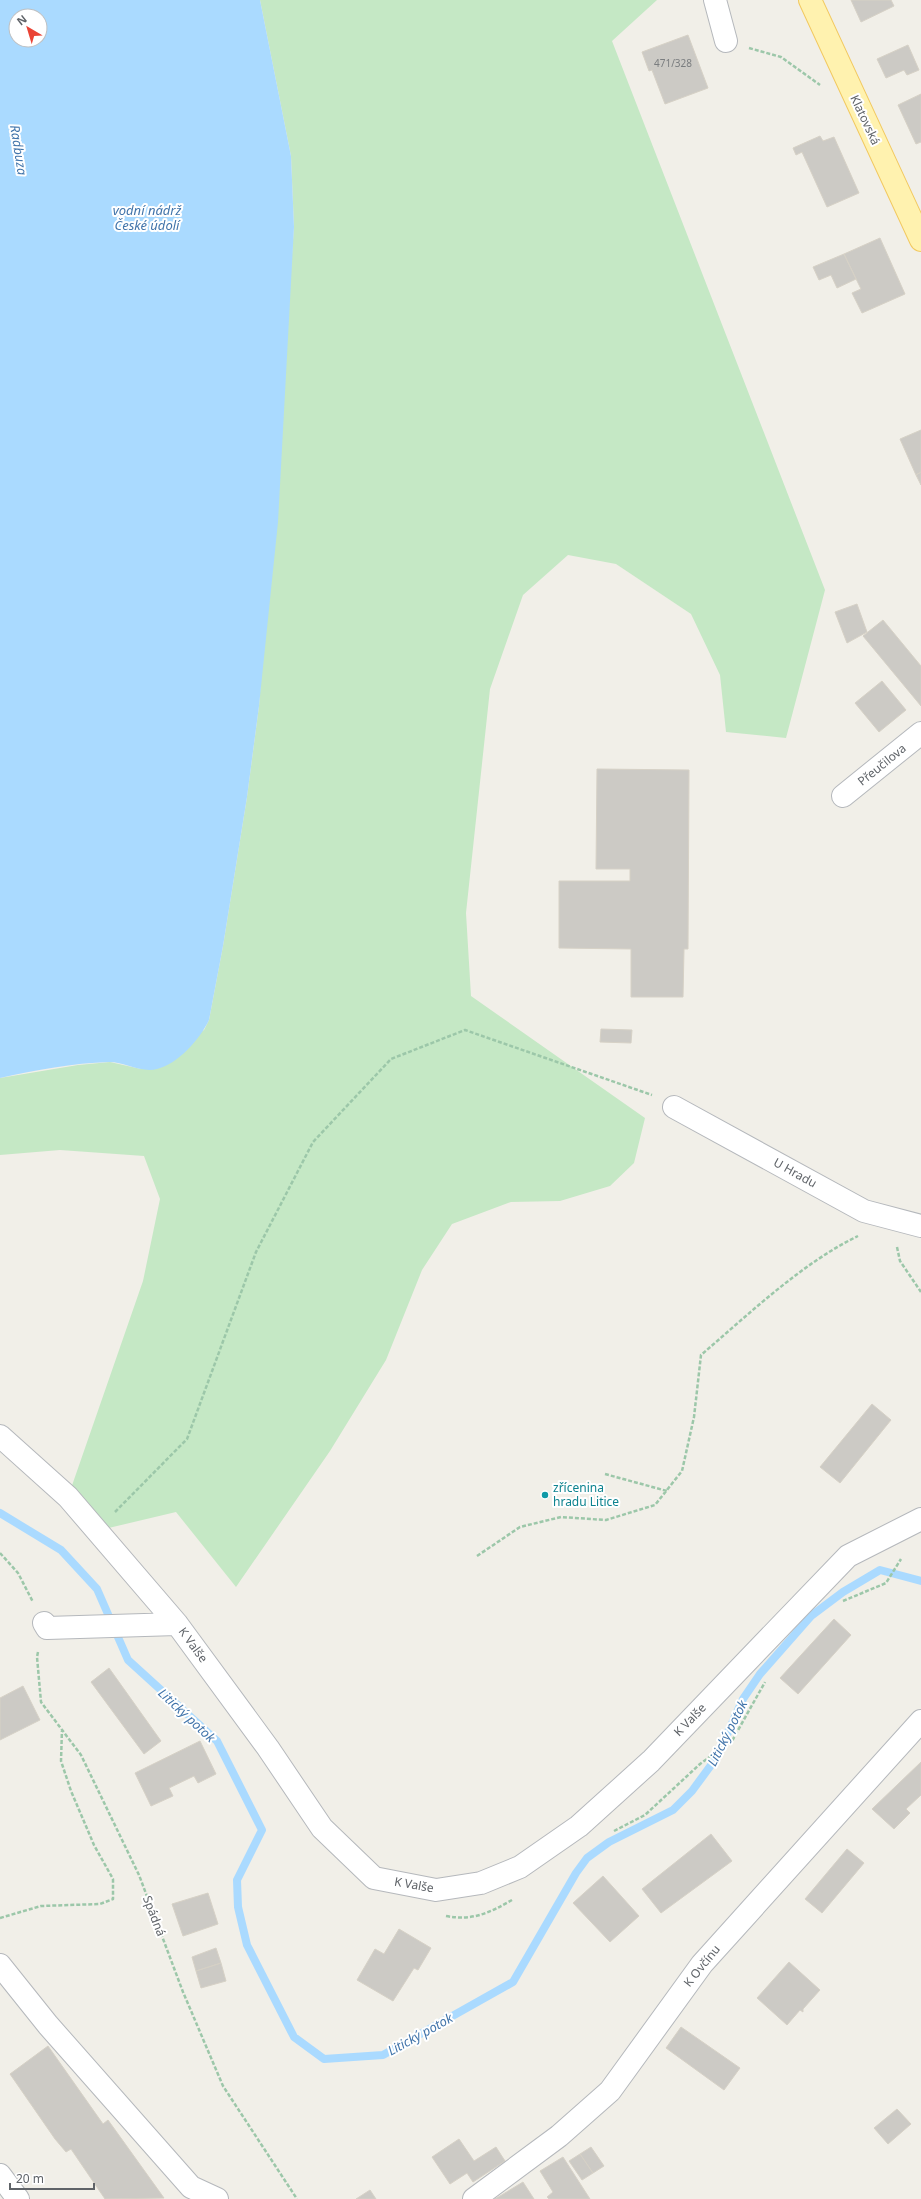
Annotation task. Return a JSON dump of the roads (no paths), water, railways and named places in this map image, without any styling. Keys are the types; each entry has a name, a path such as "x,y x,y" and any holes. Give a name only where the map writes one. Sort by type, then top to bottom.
{"main road":[{"name":"Klatovská","path":"810,0 921,240"}],"street":[{"path":"715,0 726,41"},
{"name":"Přeučilova","path":"843,796 921,733"},
{"name":"U Hradu","path":"666,1102 864,1211 921,1226"},
{"name":"K Valše","path":"0,1436 68,1497 177,1624 268,1748 322,1828 374,1878 436,1890 481,1883 520,1867 579,1826 651,1761 848,1556 921,1519"},
{"path":"46,1626 177,1624"},
{"name":"K Ovčínu","path":"474,2199 559,2136 610,2091 702,1964 921,1720"},
{"path":"0,1964 48,2024 191,2187 217,2199"},
{"path":"0,2175 18,2199"}],"water":[{"name":"vodní nádrž České údolí","path":"0,0 260,0 291,156 294,227 278,522 259,706 247,797 223,946 209,1020 200,1035 188,1050 173,1062 157,1069 145,1070 115,1062 109,1062 54,1067 0,1078"}],"waterway":[{"name":"Litický potok","path":"0,1513 61,1550 97,1589 128,1660 217,1741 262,1830 237,1880 238,1907 247,1945 294,2037 324,2059 383,2055 513,1982 576,1873 587,1858 609,1842 673,1810 692,1791 717,1757 743,1699 760,1674 811,1616 843,1592 880,1570 921,1581"}],"place":[{"name":"zřícenina hradu Litice","path":"545,1495"}],"water label":[{"name":"Radbuza","path":"19,150"}]}
